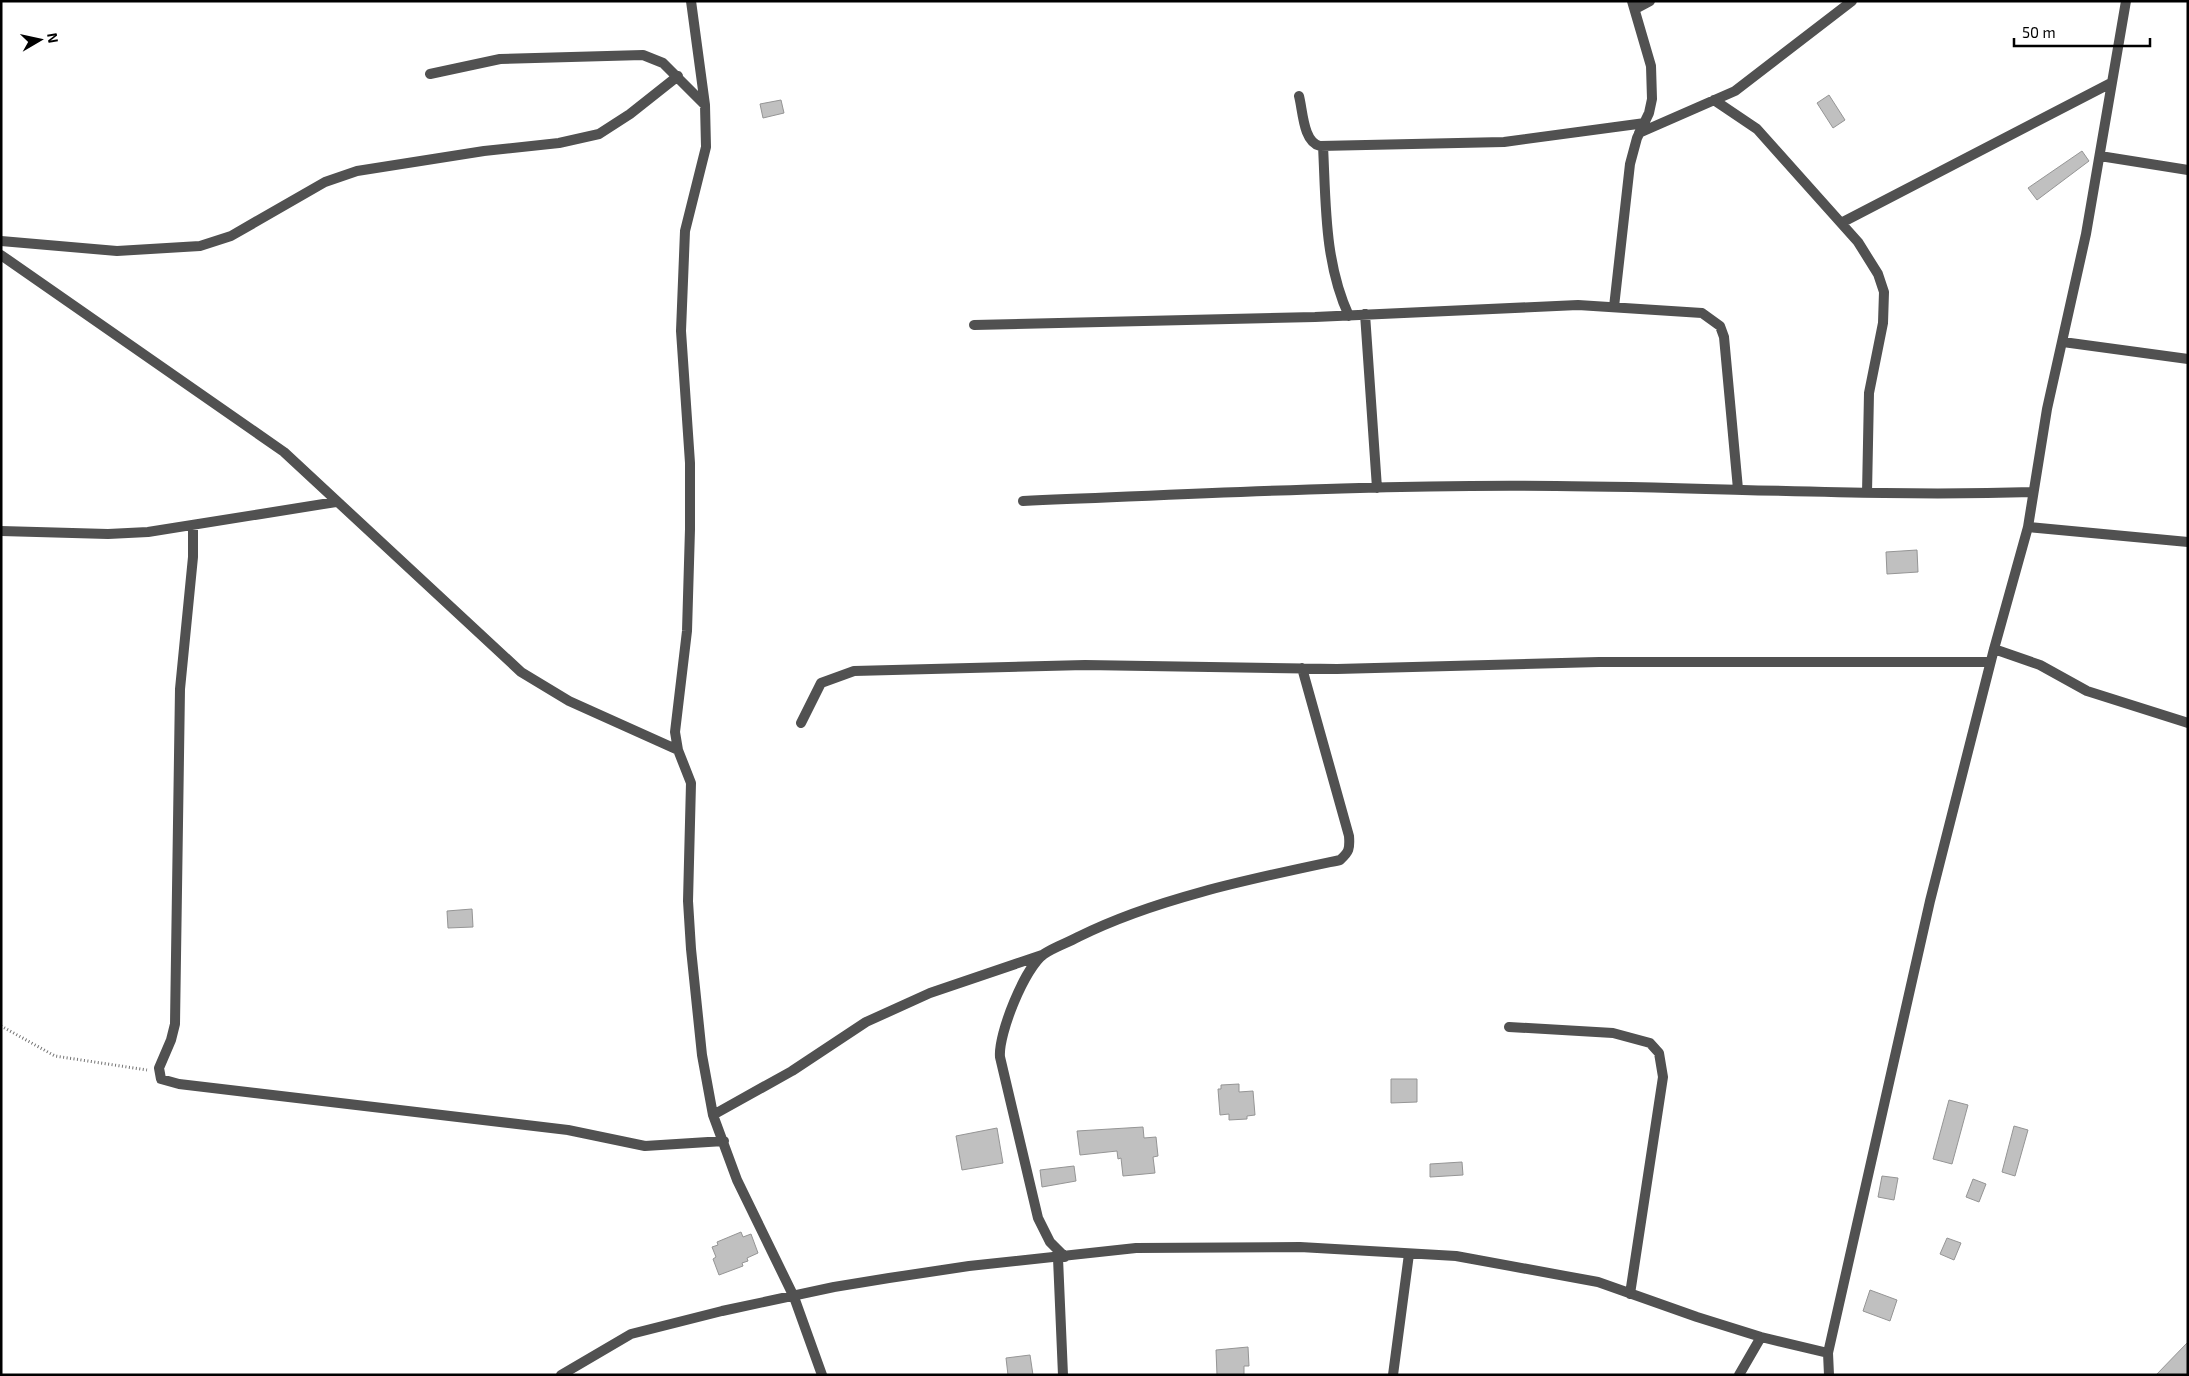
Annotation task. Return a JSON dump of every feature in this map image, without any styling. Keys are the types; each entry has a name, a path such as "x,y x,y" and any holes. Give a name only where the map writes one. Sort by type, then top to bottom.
{"street":[{"path":"691,1 706,105 706,148 685,231 681,322 690,492 687,630 675,732 678,750 691,783 692,800 688,866 690,930 702,1055 713,1115 737,1180 794,1297 822,1375"},
{"path":"1614,307 1630,164 1652,99 1650,66 1634,5 1650,1"},
{"path":"1639,133 1735,91 1852,1"},
{"path":"1829,1375 1828,1353 1930,901 1990,662 2028,527 2047,409 2063,342 2100,156 2126,1"},
{"path":"430,74 500,59 644,55 663,63 706,105"},
{"path":"1,241 117,251 200,246 232,236 325,182 357,171 484,151 559,143 599,134 623,120 678,76"},
{"path":"1842,224 2111,83"},
{"path":"1300,96 1308,137 1315,144 1324,146 1504,142 1644,123"},
{"path":"1714,100 1757,129 1858,242 1878,274 1884,292 1883,323 1869,393 1867,493"},
{"path":"1324,146 1327,220 1333,273 1338,292 1349,316"},
{"path":"2100,156 2188,170"},
{"path":"1,255 284,452 521,672 569,701 678,750"},
{"path":"974,325 1349,316 1578,305 1702,313 1720,326 1724,337 1738,489"},
{"path":"1366,314 1377,488"},
{"path":"2063,342 2188,359"},
{"path":"1023,501 1377,488 1554,486 1948,495 2033,492"},
{"path":"1,531 108,534 193,526 336,502"},
{"path":"193,526 193,557 180,688 175,1024 172,1040 158,1071 161,1079 179,1084 357,1106 466,1116 568,1130 645,1146 724,1141"},
{"path":"2028,527 2188,542"},
{"path":"1994,649 2040,665 2087,691 2188,723"},
{"path":"801,723 822,684 854,671 1085,665 1302,668 1599,662 1990,662"},
{"path":"713,1115 792,1071 866,1022 930,993 1042,955 1108,922 1179,899 1340,860 1350,849 1349,836 1302,668"},
{"path":"1042,955 1020,991 1002,1032 999,1045 1038,1218 1050,1242 1061,1257 1063,1375"},
{"path":"1509,1027 1613,1033 1650,1043 1659,1053 1663,1077 1630,1294"},
{"path":"560,1375 631,1334 722,1311 834,1287 969,1266 1136,1248 1300,1247 1456,1256 1598,1282 1761,1336 1828,1353"},
{"path":"1393,1375 1409,1254"},
{"path":"1738,1375 1761,1336"}],"path":[{"path":"1,1026 55,1056 83,1062 158,1071"}],"building":[{"path":"1829,95 1845,120 1833,128 1817,103"},
{"path":"781,100 784,113 763,118 760,104"},
{"path":"2082,151 2089,161 2037,200 2028,188"},
{"path":"1917,550 1918,572 1887,574 1886,552"},
{"path":"472,909 473,927 448,928 447,911"},
{"path":"1391,1079 1417,1079 1417,1102 1391,1103"},
{"path":"1239,1084 1239,1092 1253,1091 1255,1115 1247,1116 1247,1119 1229,1120 1229,1114 1220,1115 1218,1089 1221,1089 1221,1085"},
{"path":"1949,1100 1968,1105 1952,1164 1933,1159"},
{"path":"2014,1126 2028,1130 2015,1176 2002,1172"},
{"path":"1143,1127 1144,1138 1156,1137 1158,1156 1153,1157 1155,1173 1123,1176 1121,1158 1118,1159 1117,1151 1080,1155 1077,1131"},
{"path":"997,1128 1003,1163 962,1170 956,1136"},
{"path":"1462,1162 1463,1175 1430,1177 1430,1164"},
{"path":"1074,1166 1076,1181 1042,1187 1040,1170"},
{"path":"1882,1176 1898,1178 1894,1200 1878,1197"},
{"path":"1973,1179 1986,1184 1979,1202 1966,1197"},
{"path":"741,1232 743,1237 751,1234 758,1253 747,1258 748,1261 742,1263 743,1266 719,1275 713,1259 716,1257 712,1247 718,1245 717,1242"},
{"path":"1947,1238 1961,1243 1954,1260 1940,1254"},
{"path":"1870,1290 1897,1300 1890,1321 1863,1311"},
{"path":"2188,1342 2188,1375 2156,1375"},
{"path":"1248,1347 1249,1366 1244,1366 1244,1375 1217,1375 1216,1350"},
{"path":"1030,1355 1033,1375 1008,1375 1006,1358"}]}
